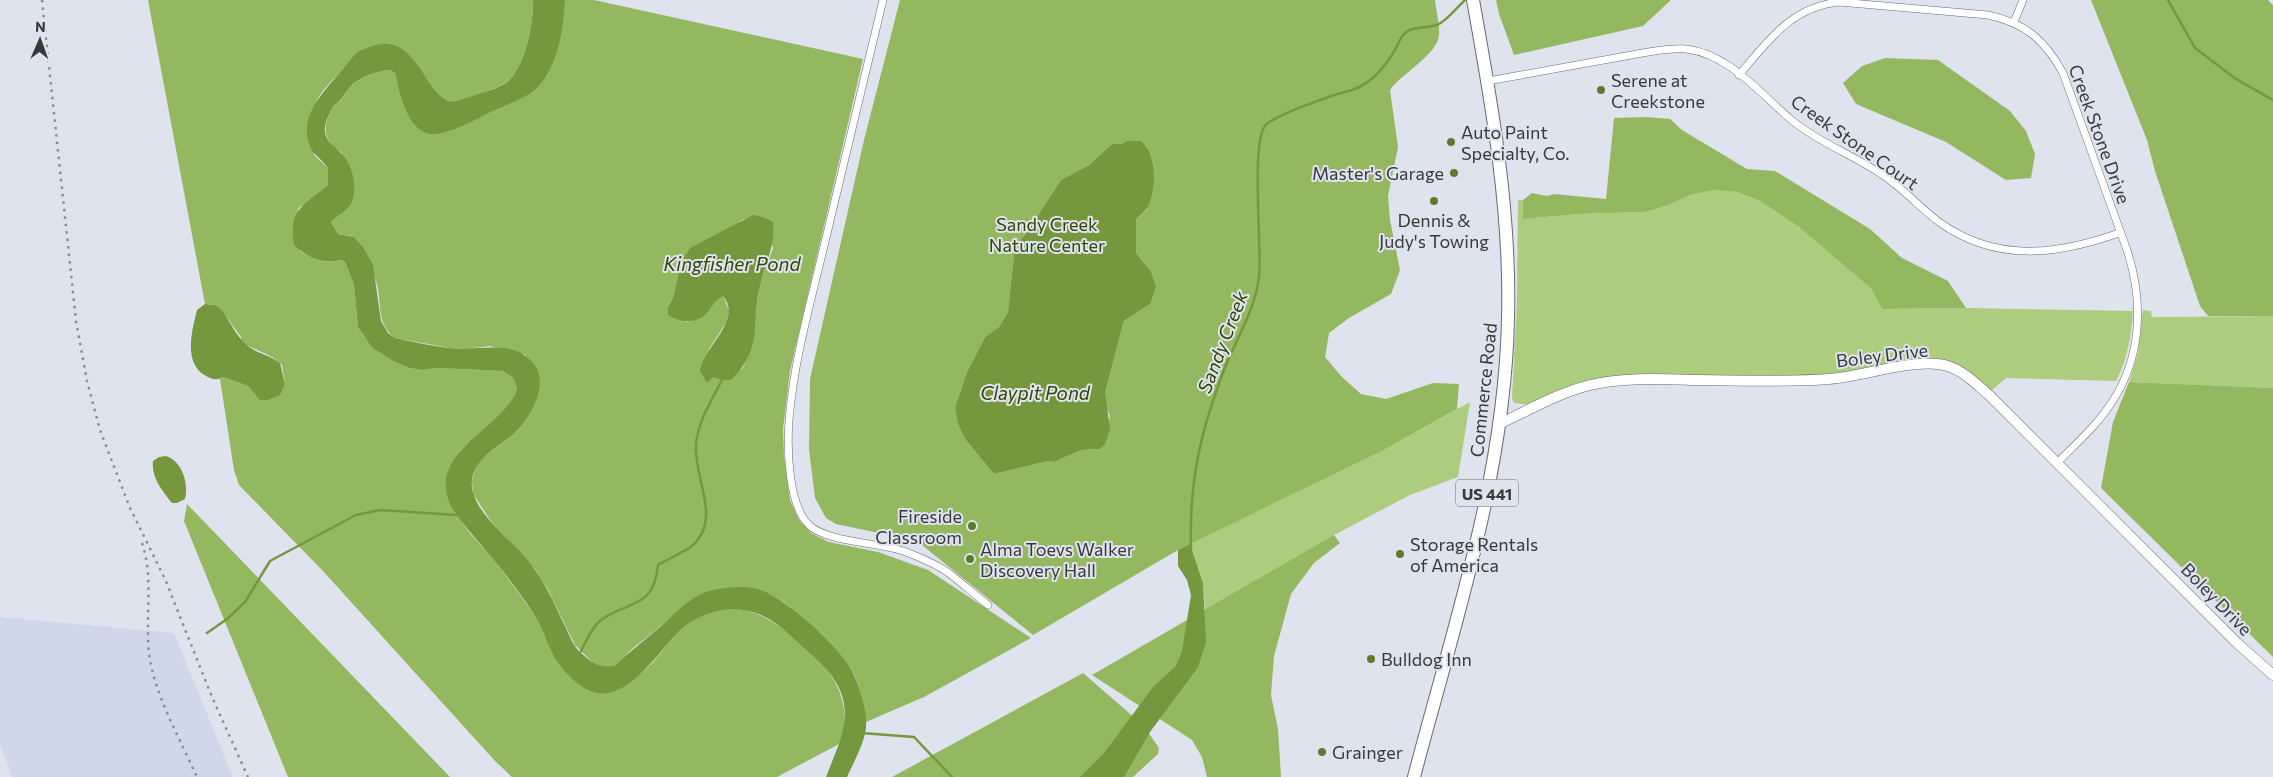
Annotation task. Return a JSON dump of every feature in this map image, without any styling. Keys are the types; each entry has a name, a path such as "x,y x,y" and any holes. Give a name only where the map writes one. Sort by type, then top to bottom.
{"highway":[{"name":"Commerce Road","path":"1414,777 1483,518 1499,424 1508,319 1506,244 1499,155 1473,0"}],"street":[{"path":"884,0 799,350 789,421 792,479 802,516 810,525 822,533 894,548 920,558 950,574 967,590 988,605"},
{"path":"2014,22 2023,0"},
{"name":"Creek Stone Drive","path":"1740,75 1770,39 1792,18 1805,10 1826,3 1850,1 1988,15 2014,22 2037,37 2050,52 2063,73 2133,268 2138,323 2134,349 2125,378 2111,404 2092,428 2058,462"},
{"name":"Creek Stone Court","path":"1488,81 1546,69 1674,49 1703,53 1719,60 1740,75 1800,126 1881,173 1941,223 1971,239 2004,249 2042,252 2081,246 2119,233"},
{"name":"Boley Drive","path":"1499,424 1576,389 1610,382 1641,379 1748,381 1830,378 1913,365 1940,364 1969,377 2058,462 2237,643 2273,675"}],"shaded area":[{"path":"148,0 533,0 532,20 527,44 524,55 514,74 500,86 461,100 451,101 442,97 415,61 397,47 391,45 371,46 354,56 323,91 315,106 313,123 314,155 328,168 328,185 298,209 300,251 320,261 341,260 345,262 354,285 358,327 372,348 393,361 409,368 423,370 436,368 503,371 513,378 517,389 507,407 493,423 461,450 457,515 495,561 528,606 540,623 557,659 571,676 581,685 633,678 650,665 684,627 702,615 720,609 738,609 754,613 787,631 824,666 837,686 844,707 844,731 841,743 777,777 512,777 495,761 323,571 239,485 234,470 220,379 223,377 248,386 256,395 285,384 282,365 268,355 241,342 241,337 220,308 215,305 205,304"},
{"path":"565,0 594,0 863,59 790,371 783,429 784,456 790,500 799,520 811,533 829,542 878,552 928,570 1031,638 924,697 866,722 861,694 856,680 842,656 804,619 785,604 766,593 755,590 721,590 697,597 632,649 614,666 602,668 593,663 575,645 548,590 535,569 493,524 473,494 472,481 481,459 510,437 526,355 490,346 466,349 450,348 395,338 389,332 382,320 377,285 365,252 353,237 338,234 331,222 342,153 327,138 326,132 327,121 333,106 340,101 353,84 368,75 390,70 396,74 436,134 479,118 536,88 540,84 555,55","holes":["759,217 773,248 760,285 754,337 742,369 713,377 709,349 727,321 729,311 723,295 700,318 686,322 669,305 673,298 681,262 742,220"]},
{"path":"900,0 1435,0 1439,31 1437,42 1426,57 1390,90 1398,147 1388,196 1390,220 1400,270 1391,294 1349,318 1329,333 1325,357 1342,377 1361,394 1386,399 1433,383 1459,384 1457,409 1382,451 1178,550 1033,635 917,541 836,524 826,518 815,498 809,449 810,379 864,140","holes":["1112,144 1122,144 1147,209 1136,219 1136,253 1150,270 1150,304 1124,321 1105,393 1105,405 1110,416 1100,449 1081,450 1054,462 1048,461 994,474 965,439 955,407 967,372 985,337 999,327 1008,312 1015,245 1025,235 1061,180 1089,165"]},
{"path":"1496,0 1671,0 1643,26 1514,55 1499,14"},
{"path":"2091,0 2268,0 2273,5 2273,316 2208,316 2200,306 2155,171 2147,140"},
{"path":"1885,58 1938,60 2010,111 2026,131 2035,154 2031,178 2006,180 1946,142 1856,104 1843,83 1862,66"},
{"path":"1646,117 1670,119 1682,130 1747,169 1775,171 1870,229 1902,258 1948,281 1966,308 1882,309 1872,289 1799,227 1760,201 1737,192 1713,190 1690,195 1669,205 1645,212 1577,214 1523,219 1523,200 1532,193 1547,196 1554,194 1606,199 1614,118"},
{"path":"1713,190 1737,192 1760,201 1799,227 1873,289 1882,309 1966,308 2133,311 2128,347 2116,381 2006,378 1992,390 1968,371 1948,362 1804,376 1637,375 1529,405 1514,403 1512,398 1517,301 1518,200 1523,200 1524,219 1577,214 1645,212 1669,205 1690,195"},
{"path":"2143,310 2151,311 2152,317 2273,316 2273,388 2129,382 2138,353"},
{"path":"2129,382 2273,388 2273,657 2101,488 2113,422"},
{"path":"1470,402 1458,477 1410,495 1334,535 1205,611 1203,583 1190,544 1382,451"},
{"path":"187,504 450,777 288,777 184,521"},
{"path":"1334,535 1340,543 1314,563 1291,594 1274,656 1271,695 1278,729 1281,777 1207,777 1202,757 1192,740 1092,675"},
{"path":"0,617 174,633 233,777 12,777 0,743"},
{"path":"1083,673 1144,726 1159,748 1158,754 1133,777 892,777"}],"water":[{"path":"533,0 565,0 563,22 559,46 551,68 538,87 522,98 459,127 433,134 419,129 409,116 401,98 396,74 390,70 368,75 349,88 340,101 333,106 325,132 329,141 349,164 353,177 354,191 349,207 331,222 338,234 354,237 363,247 373,265 381,321 388,333 395,338 460,349 505,348 525,355 533,363 540,381 536,402 518,429 482,459 474,472 472,480 473,491 476,501 483,512 526,558 538,574 552,598 571,640 578,650 596,664 614,666 683,606 702,593 740,587 757,589 768,593 795,611 822,635 844,659 854,675 863,701 866,727 860,749 847,777 826,777 840,742 845,719 845,708 837,684 821,663 784,629 757,613 727,609 707,614 695,620 675,636 644,671 620,689 607,693 593,692 569,676 554,657 539,623 527,603 460,520 450,504 446,486 449,469 457,455 509,404 517,389 513,378 503,371 436,368 423,370 409,368 393,361 372,348 358,327 354,285 345,262 341,260 321,261 310,257 294,245 293,223 296,215 305,203 328,185 328,168 310,146 307,124 314,107 324,91 354,56 361,50 376,45 387,44 398,47 414,60 439,95 450,101 459,100 499,87 513,75 519,66 527,44 532,20"},
{"name":"Claypit Pond","path":"1127,141 1141,141 1146,147 1153,163 1153,191 1147,208 1136,219 1136,253 1150,270 1156,286 1150,304 1124,321 1105,393 1110,429 1105,444 1100,449 1081,450 1054,462 1048,461 994,474 965,439 958,423 955,407 967,372 985,337 999,327 1008,312 1015,245 1025,235 1061,180 1089,165 1112,144 1122,144"},
{"name":"Kingfisher Pond","path":"753,215 773,222 773,231 772,245 758,296 753,345 742,368 731,380 713,377 707,383 700,371 708,352 726,324 728,305 723,296 702,317 692,321 677,319 668,315 668,307 673,298 681,262 690,248"},
{"path":"205,304 215,305 220,308 240,338 248,346 280,363 285,384 280,395 268,400 260,400 248,386 223,377 212,379 200,372 192,356 191,337 197,310"},
{"path":"166,456 172,459 180,468 185,480 185,499 177,503 172,503 165,494 158,484 154,473 153,461 159,457"},
{"path":"1190,544 1203,583 1206,643 1198,667 1150,732 1124,777 1080,777 1104,753 1153,687 1176,666 1182,651 1191,595 1187,580 1178,566 1178,550"}],"waterway":[{"name":"Sandy Creek","path":"1191,549 1192,500 1203,433 1217,388 1246,321 1257,288 1260,262 1259,153 1261,136 1265,126 1280,116 1365,84 1387,63 1407,31 1441,23 1465,0"},
{"path":"2168,0 2195,48 2236,79 2273,100"},
{"path":"580,653 597,623 645,597 656,579 658,565 692,546 701,535 706,511 696,457 697,435 702,419 722,380"},
{"path":"207,633 227,619 245,602 270,561 356,515 380,510 457,515 458,512"},
{"path":"861,733 914,737 952,777"}],"railway":[{"path":"42,0 76,321 87,381 100,430 130,508 165,579 212,697 248,777"},
{"path":"142,543 148,570 148,639 152,669 168,716 197,777"}],"place":[{"name":"Serene at Creekstone","path":"1601,90"},
{"name":"Auto Paint Specialty, Co.","path":"1451,142"},
{"name":"Master's Garage","path":"1454,173"},
{"name":"Dennis & Judy's Towing","path":"1434,201"},
{"name":"Fireside Classroom","path":"972,526"},
{"name":"Storage Rentals of America","path":"1400,554"},
{"name":"Alma Toevs Walker Discovery Hall","path":"970,559"},
{"name":"Bulldog Inn","path":"1371,659"},
{"name":"Grainger","path":"1322,752"}],"park label":[{"name":"Sandy Creek Nature Center","path":"1047,234"}]}
